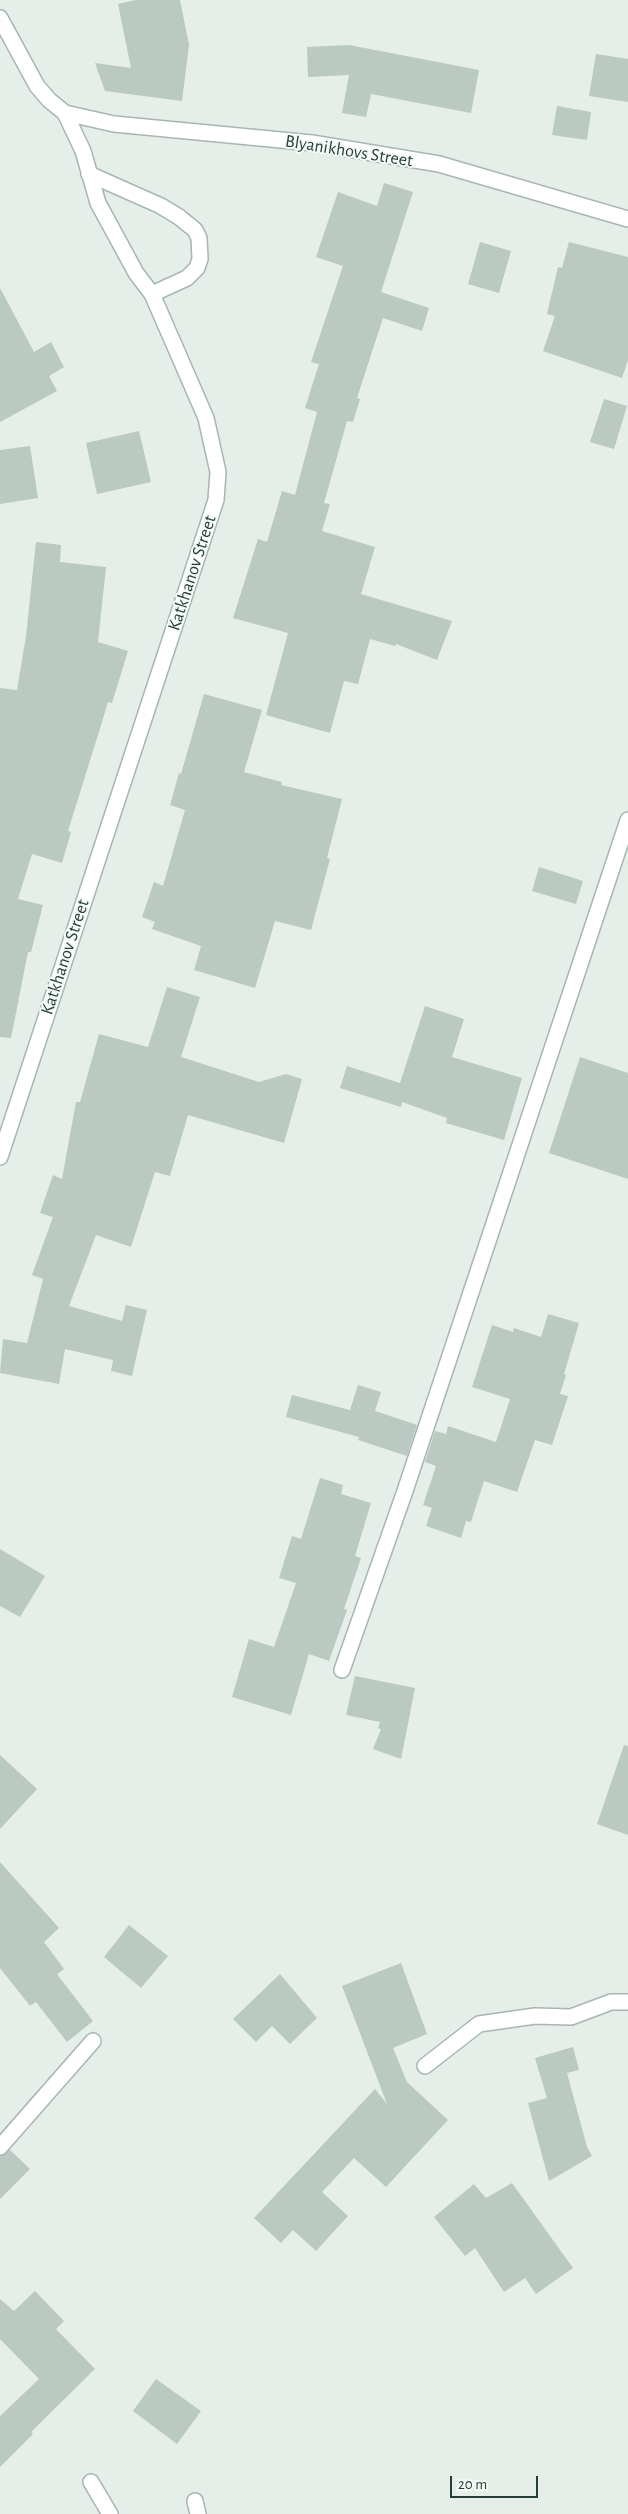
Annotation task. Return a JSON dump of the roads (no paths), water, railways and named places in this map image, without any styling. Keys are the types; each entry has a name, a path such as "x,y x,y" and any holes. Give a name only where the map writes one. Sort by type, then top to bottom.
{"street":[{"name":"Katkhanov Street","path":"0,18 37,86 49,100 64,112 83,150 98,203 136,273 152,294 211,434 218,472 216,500 0,1157"},
{"name":"Blyanikhovs Street","path":"64,112 114,124 312,143 439,164 628,219"},
{"path":"89,174 161,206 180,217 194,230 199,238 200,248 197,268 187,278 152,294"},
{"path":"342,1670 408,1482 628,820"},
{"path":"425,2066 479,2024 535,2016 571,2017 611,2002 628,2002"},
{"path":"0,2147 93,2041"},
{"path":"91,2482 110,2514"}]}
